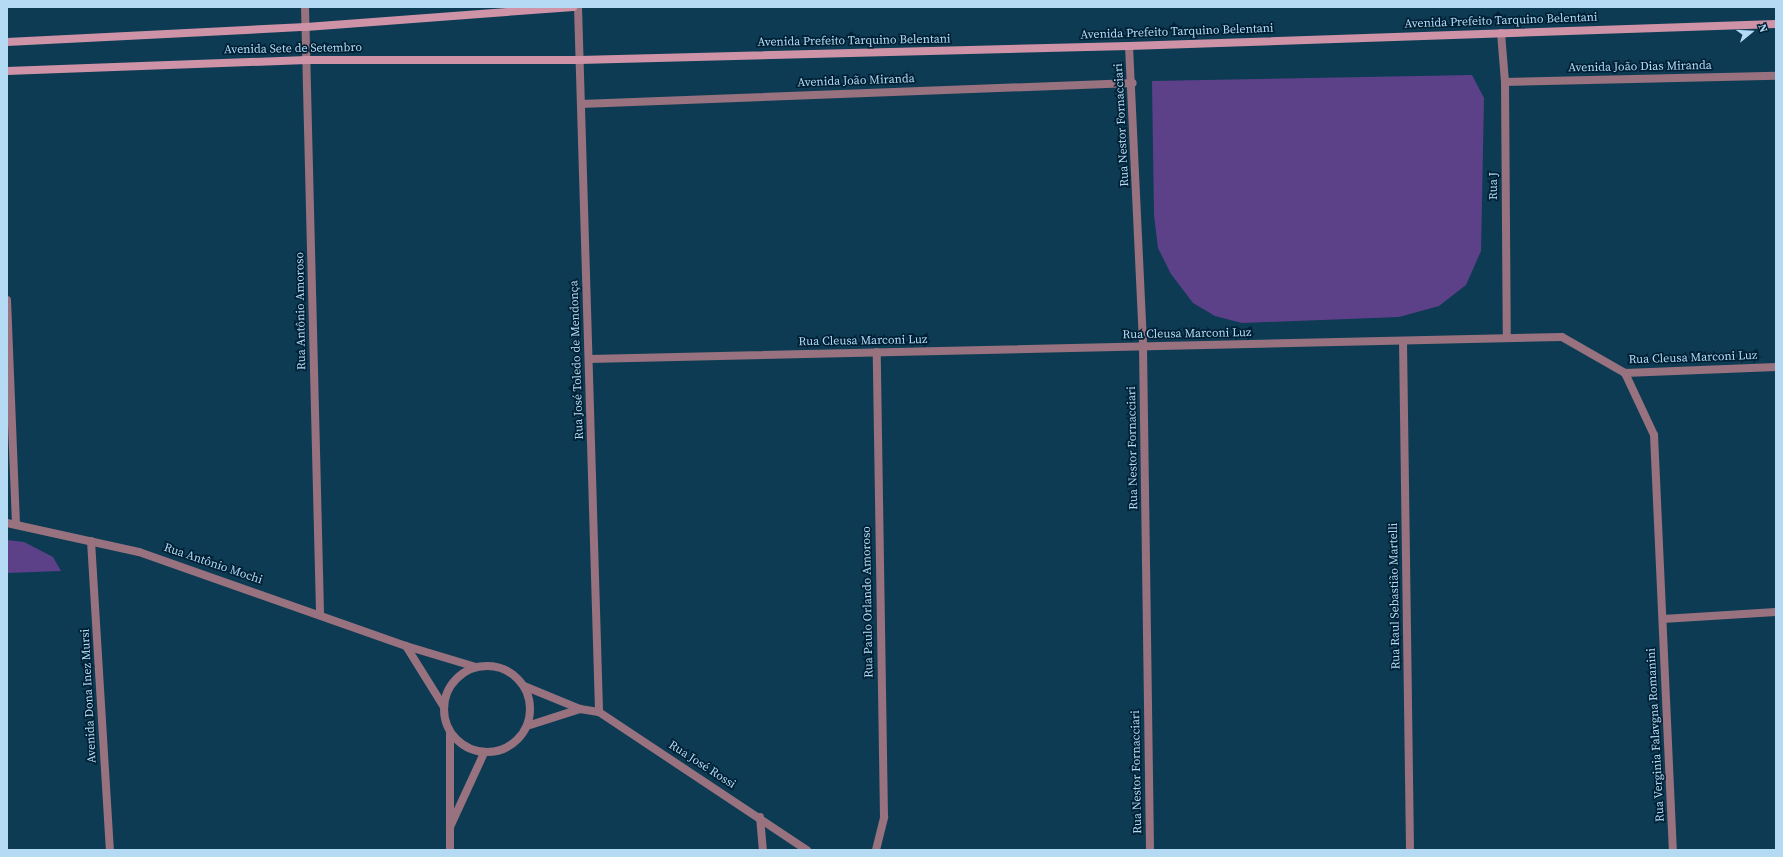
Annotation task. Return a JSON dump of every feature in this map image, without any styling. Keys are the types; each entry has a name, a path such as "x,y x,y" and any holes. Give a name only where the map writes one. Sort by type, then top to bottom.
{"main road":[{"name":"Avenida Sete de Setembro","path":"7,42 306,27 573,7"},
{"name":"Avenida Prefeito Tarquino Belentani","path":"579,60 1130,46 1776,24"},
{"name":"Avenida Sete de Setembro","path":"7,71 307,60 579,60"}],"street":[{"name":"Rua Antônio Amoroso","path":"305,7 320,614"},
{"name":"Rua José Toledo de Mendonça","path":"578,7 599,712"},
{"name":"Rua J","path":"1501,33 1505,82 1507,338"},
{"name":"Rua Nestor Fornacciari","path":"1130,46 1144,346 1150,850"},
{"name":"Avenida João Dias Miranda","path":"1505,82 1776,76"},
{"name":"Avenida João Miranda","path":"581,104 1132,83"},
{"path":"7,300 16,523"},
{"name":"Rua Cleusa Marconi Luz","path":"589,359 1562,337 1626,373 1776,368"},
{"name":"Rua Raul Sebastião Martelli","path":"1403,341 1410,850"},
{"name":"Rua Paulo Orlando Amoroso","path":"876,352 884,817 876,850"},
{"name":"Rua Verginia Falavgna Romanini","path":"1626,373 1654,435 1673,850"},
{"name":"Rua Antônio Mochi","path":"7,523 16,523 140,552 320,614 406,646 476,667"},
{"name":"Avenida Dona Inez Mursi","path":"91,541 110,850"},
{"path":"1663,619 1776,612"},
{"path":"406,646 444,707"},
{"path":"490,666 503,669 515,676 524,686 530,712 527,726 520,738 510,747 498,752 484,753 471,750 459,743 450,733 445,720 444,707 447,693 454,681 464,672 476,667 490,666"},
{"name":"Rua José Rossi","path":"524,686 580,708 599,712 807,850"},
{"path":"527,726 580,708"},
{"path":"450,733 448,832 450,850"},
{"path":"448,832 484,753"},
{"path":"760,818 763,850"}],"shaded area":[{"path":"1472,75 1484,98 1481,251 1466,285 1439,306 1399,317 1242,323 1215,316 1193,303 1171,274 1158,248 1154,215 1152,81"},
{"path":"7,540 24,542 53,557 61,571 7,573"}]}
